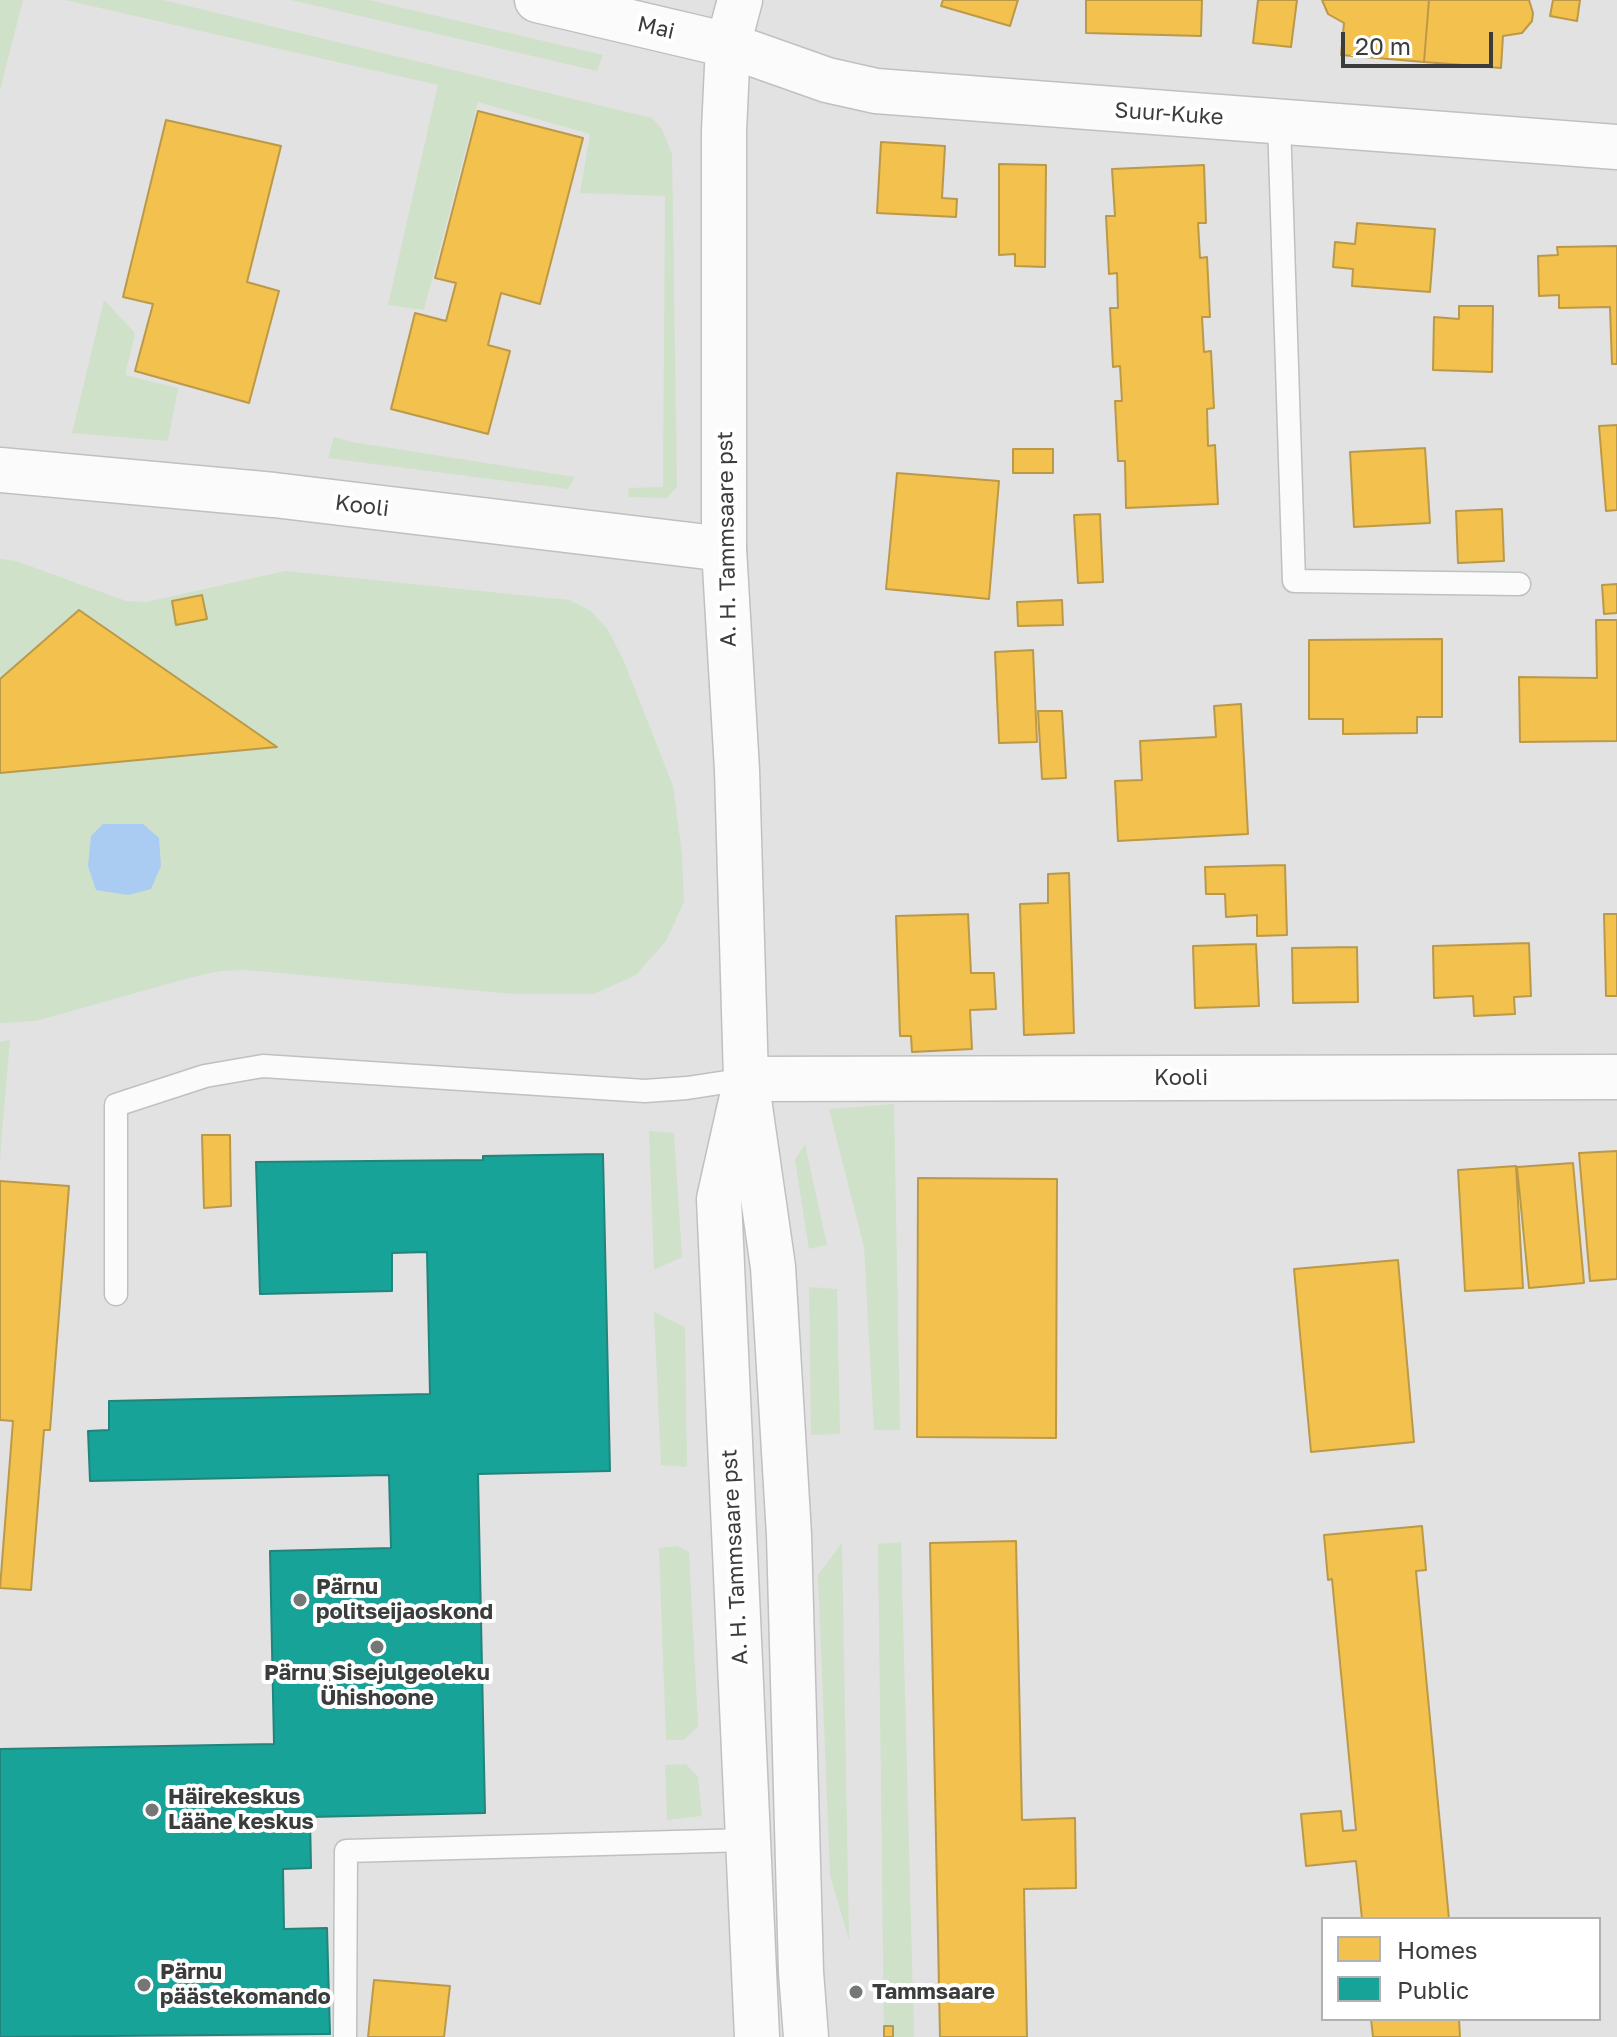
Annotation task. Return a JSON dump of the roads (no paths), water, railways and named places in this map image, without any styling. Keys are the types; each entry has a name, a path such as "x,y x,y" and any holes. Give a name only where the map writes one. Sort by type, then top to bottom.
{"street":[{"name":"Mai","path":"537,0 728,45"},
{"name":"A. H. Tammsaare pst","path":"740,0 728,45 724,131 724,549 737,770 746,1079 773,1267 789,1535 801,1972 806,2037"},
{"name":"Suur-Kuke","path":"728,45 827,80 876,91 1617,147"},
{"name":"Kooli","path":"0,470 274,495 724,549"},
{"name":"Kooli","path":"746,1079 1617,1077"},
{"name":"A. H. Tammsaare pst","path":"746,1079 719,1199 757,2037"}],"lane":[{"path":"1279,122 1294,581 1519,584"},
{"path":"116,1294 116,1105 205,1076 263,1066 645,1091 746,1079"},
{"path":"345,2037 346,1851 748,1840"}],"water":[{"path":"103,824 143,824 159,838 161,866 151,889 128,895 96,890 88,866 91,836"}],"place":[{"name":"Pärnu politseijaoskond","path":"300,1600"},
{"name":"Pärnu Sisejulgeoleku Ühishoone","path":"377,1647"},
{"name":"Häirekeskus Lääne keskus","path":"152,1810"},
{"name":"Pärnu päästekomando","path":"144,1985"},
{"name":"Tammsaare","path":"856,1992"}]}
